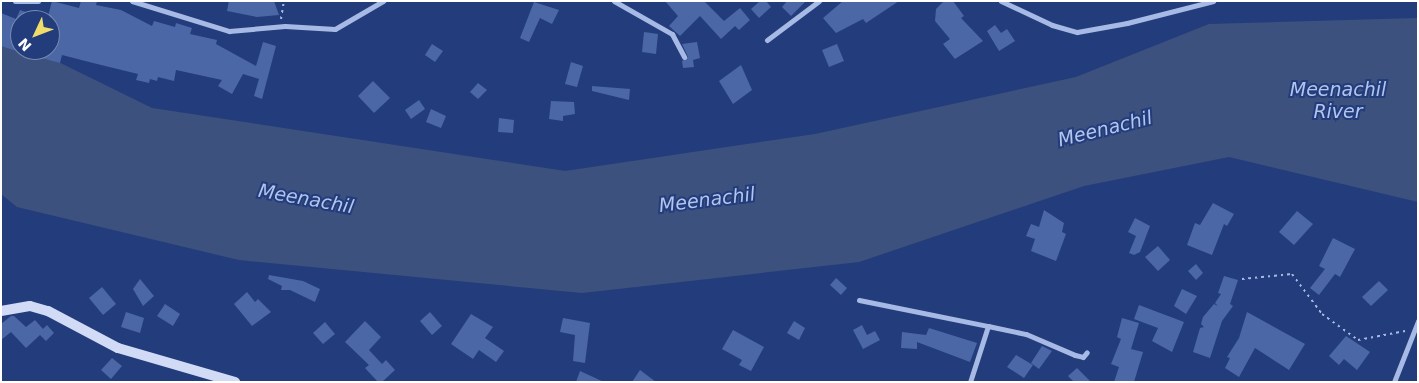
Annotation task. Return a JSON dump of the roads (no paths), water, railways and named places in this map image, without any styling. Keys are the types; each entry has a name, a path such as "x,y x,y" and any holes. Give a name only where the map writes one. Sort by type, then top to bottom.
{"main road":[{"path":"1,311 30,306 48,311 118,348 235,382"}],"street":[{"path":"15,1 38,1"},
{"path":"132,1 229,30 280,26 335,29 382,1"},
{"path":"614,1 672,34 684,57"},
{"path":"767,40 819,1"},
{"path":"1001,1 1052,25 1077,32 1128,23 1213,1"},
{"path":"1013,6 1018,1"},
{"path":"859,300 1026,334 1075,356 1084,357 1087,352"},
{"path":"1394,382 1418,321"},
{"path":"970,382 988,326"}],"water":[{"name":"Meenachil River","path":"1418,18 1418,202 1229,157 1084,186 859,262 582,293 239,260 17,207 1,194 1,34 10,42 10,60 54,60 152,108 565,171 815,134 1076,77 1209,24"}],"water label":[{"name":"Meenachil","path":"1105,129"},
{"name":"Meenachil","path":"306,199"},
{"name":"Meenachil","path":"707,200"}]}
